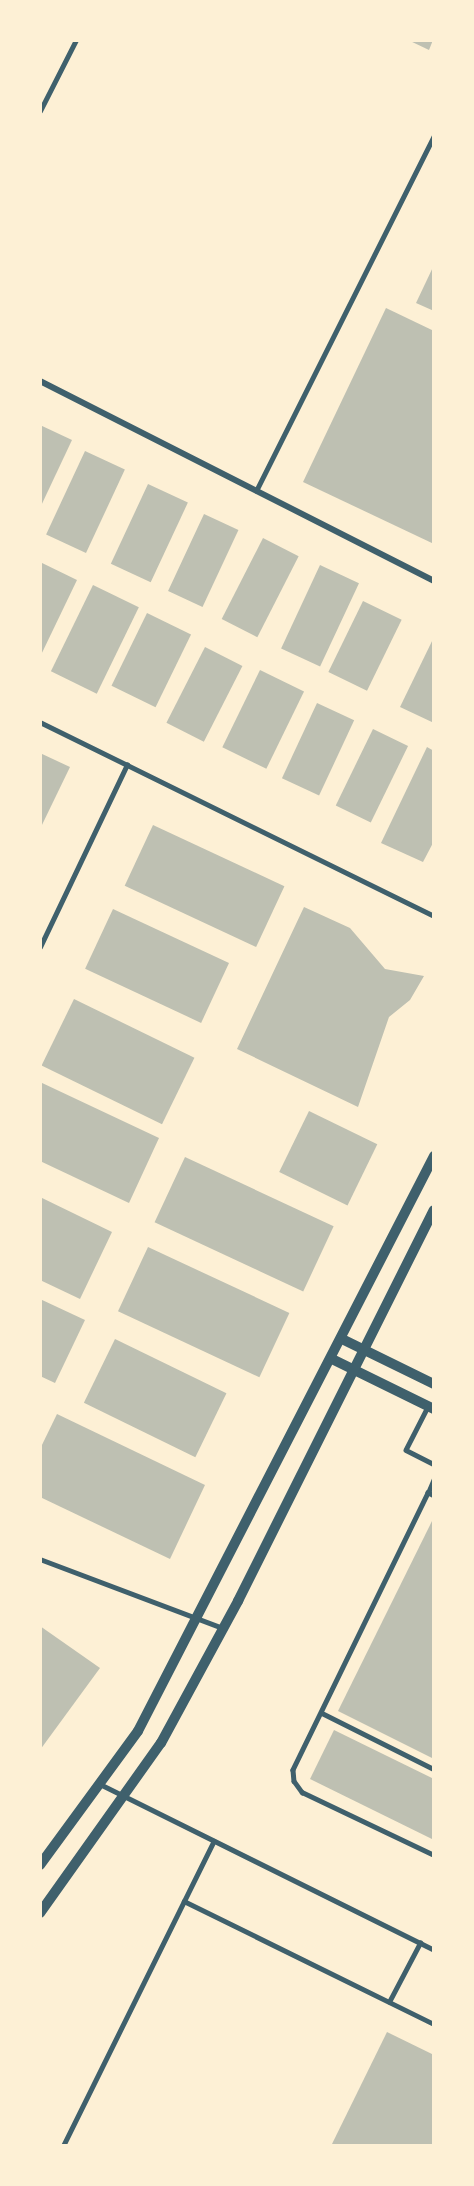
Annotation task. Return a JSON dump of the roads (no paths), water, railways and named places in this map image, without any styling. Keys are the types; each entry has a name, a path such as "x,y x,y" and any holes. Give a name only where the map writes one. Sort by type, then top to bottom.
{"street":[{"path":"40,381 434,581"},
{"path":"40,1865 138,1731 332,1359 434,1156"},
{"path":"40,1913 161,1743 223,1628 434,1210"},
{"path":"342,1339 434,1384"},
{"path":"332,1359 431,1408"}],"lane":[{"path":"40,111 76,40"},
{"path":"256,491 434,135"},
{"path":"40,722 434,916"},
{"path":"40,947 127,765"},
{"path":"431,1408 406,1450 434,1464"},
{"path":"434,1479 293,1770 294,1781 302,1792 434,1855"},
{"path":"428,1493 434,1496"},
{"path":"40,1559 223,1628"},
{"path":"322,1713 434,1769"},
{"path":"100,1784 434,1950"},
{"path":"63,2145 214,1841"},
{"path":"184,1902 434,2024"},
{"path":"389,2002 420,1943"}]}
